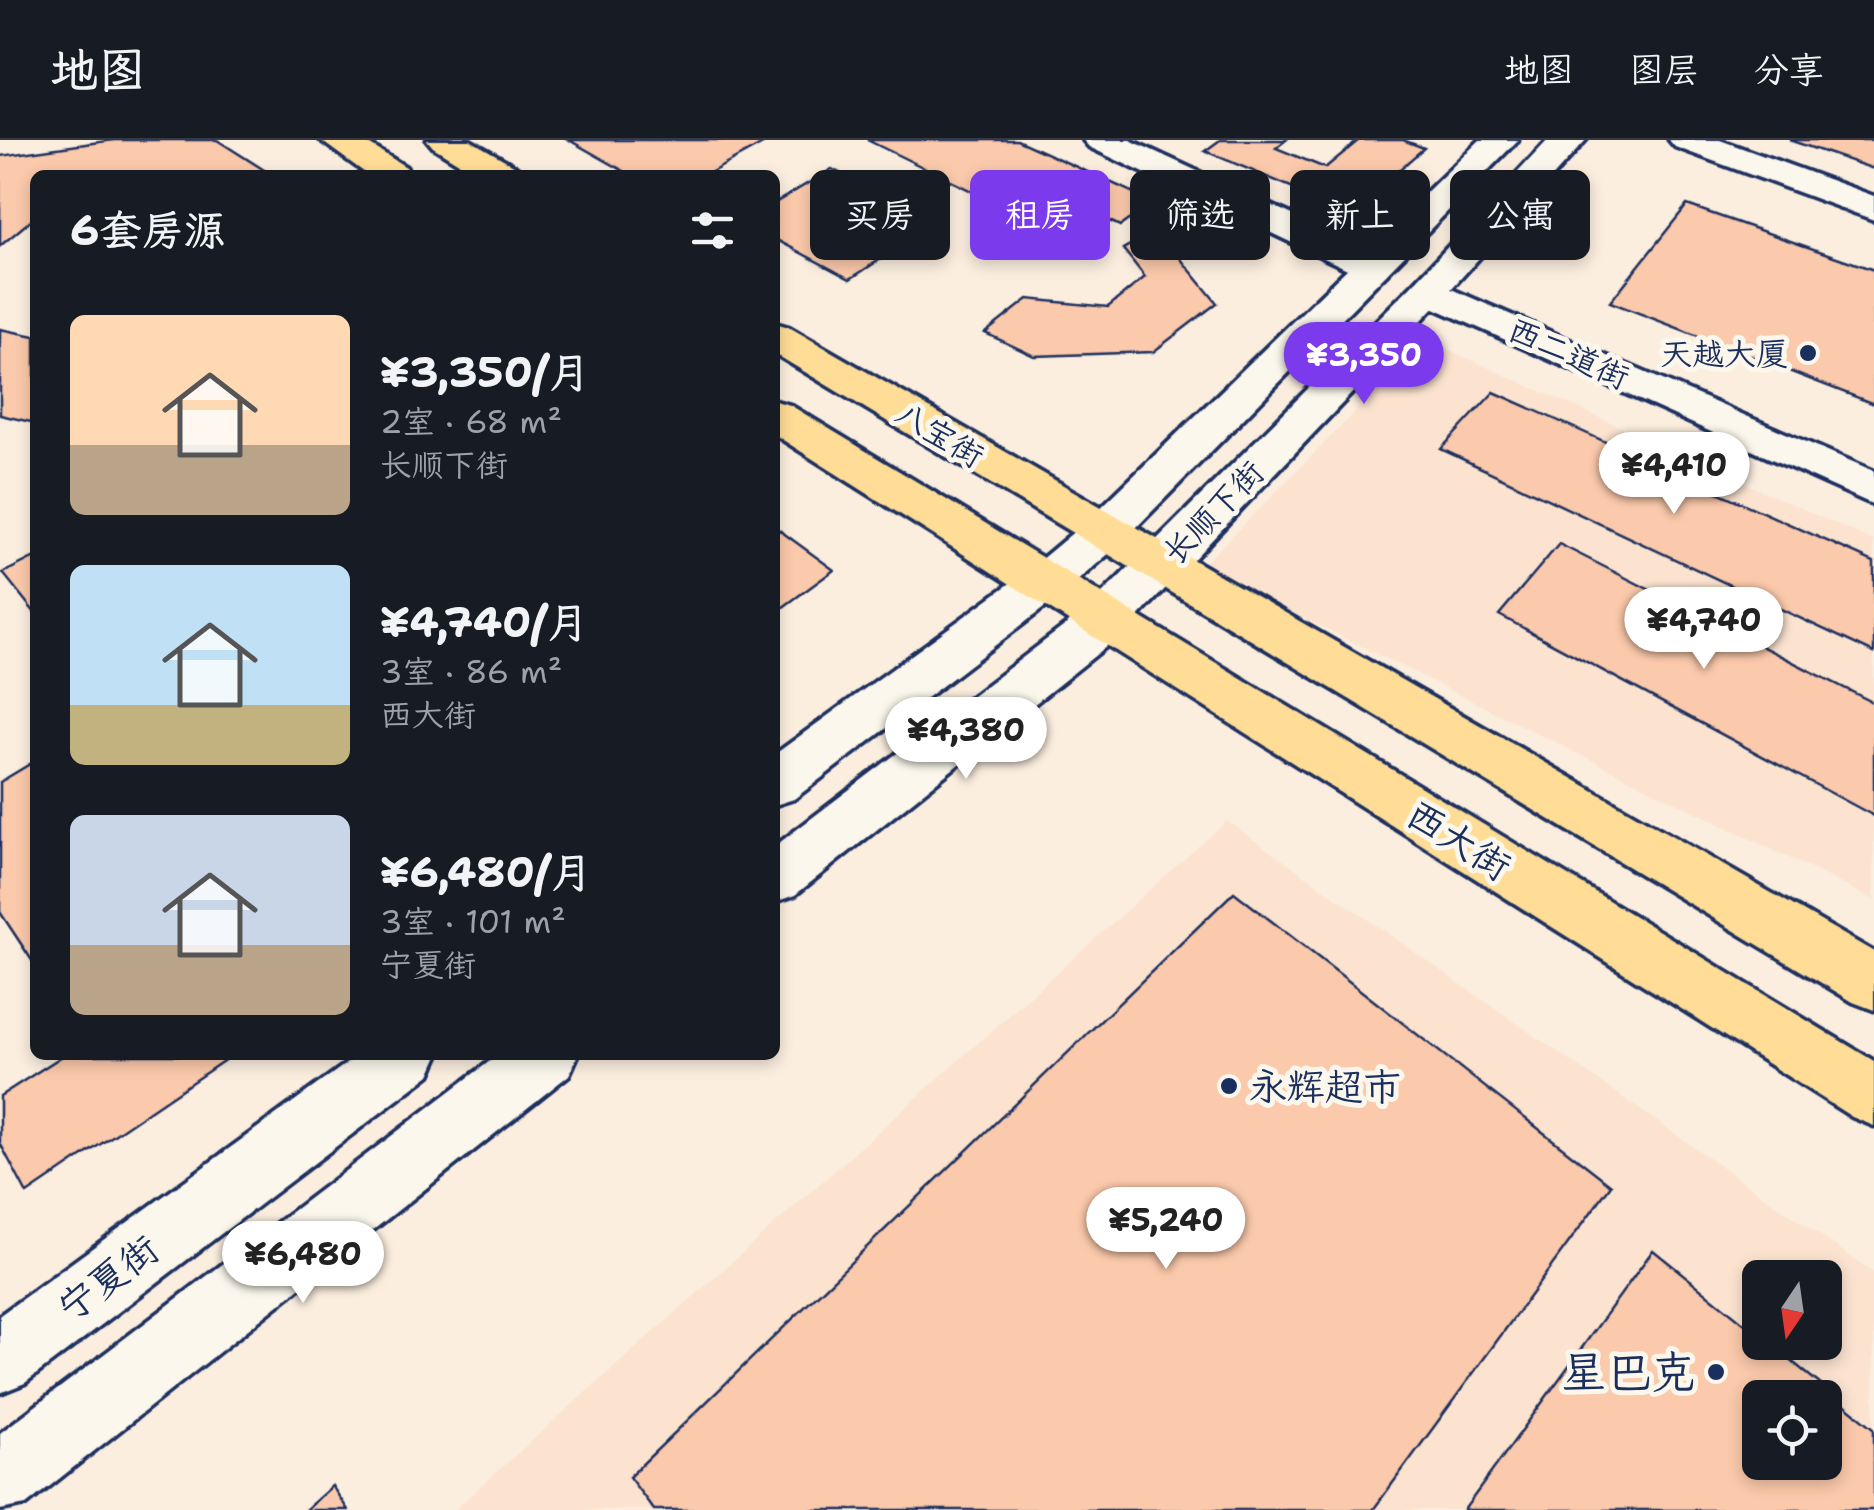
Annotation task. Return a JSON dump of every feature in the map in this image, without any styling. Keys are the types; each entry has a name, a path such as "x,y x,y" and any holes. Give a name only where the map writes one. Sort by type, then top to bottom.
{"main road":[{"path":"338,140 385,170"},
{"path":"445,140 496,170"},
{"path":"1101,140 1372,266"},
{"name":"长顺下街","path":"1044,584 1104,532 1500,140"},
{"name":"长顺下街","path":"1105,621 1428,291 1568,140"},
{"path":"1687,140 1874,209"},
{"name":"西二道街","path":"1428,291 1874,489"},
{"name":"八宝街","path":"780,339 1104,532"},
{"name":"八宝街","path":"780,417 1044,584"},
{"path":"1104,532 1874,983"},
{"path":"780,779 1044,584"},
{"name":"西大街","path":"1044,584 1874,1096"},
{"path":"780,874 1105,621"},
{"name":"宁夏街","path":"0,1358 401,1060"},
{"path":"0,1480 541,1060"}],"shaded area":[{"path":"1427,340 1874,541 1874,900 1201,567"},
{"path":"1227,821 1874,1273 1874,1510 454,1510"}],"building":[{"path":"114,140 217,140 264,170 30,170 30,221 0,246 0,156"},
{"path":"569,140 770,140 715,170 622,170"},
{"path":"867,140 1017,140 1083,170 970,170 970,190 950,180 950,170 929,170"},
{"path":"1220,140 1286,140 1276,148 1325,168 1359,140 1403,140 1424,148 1399,170 1290,170 1290,187 1270,178 1270,170 1250,170 1205,151"},
{"path":"1789,140 1874,140 1874,169"},
{"path":"810,182 810,258 780,242 780,200"},
{"path":"1110,182 1130,191 1130,219 1120,226 1110,221"},
{"name":"天越大厦","path":"1687,205 1874,270 1874,404 1610,302"},
{"path":"814,260 879,260 850,279"},
{"path":"1132,260 1182,260 1217,303 1153,352 1034,356 985,333 1028,299 1108,307 1145,277"},
{"path":"0,329 30,335 30,422 0,415"},
{"path":"1494,392 1874,562 1874,653 1441,449"},
{"path":"780,531 834,570 780,609"},
{"path":"1559,544 1874,703 1874,816 1499,615"},
{"path":"30,560 30,607 3,573"},
{"path":"30,764 30,957 0,912 0,782"},
{"path":"1234,892 1611,1185 1373,1510 654,1510 629,1477"},
{"path":"56,1060 225,1060 27,1194 0,1143 0,1096"},
{"path":"1653,1250 1742,1322 1742,1360 1790,1360 1815,1380 1742,1380 1742,1480 1842,1480 1842,1402 1874,1428 1874,1510 1464,1510"},
{"path":"332,1486 348,1510 305,1510"}],"place":[{"name":"天越大厦","path":"1808,353"},
{"name":"永辉超市","path":"1229,1086"},
{"name":"星巴克","path":"1716,1372"}]}
